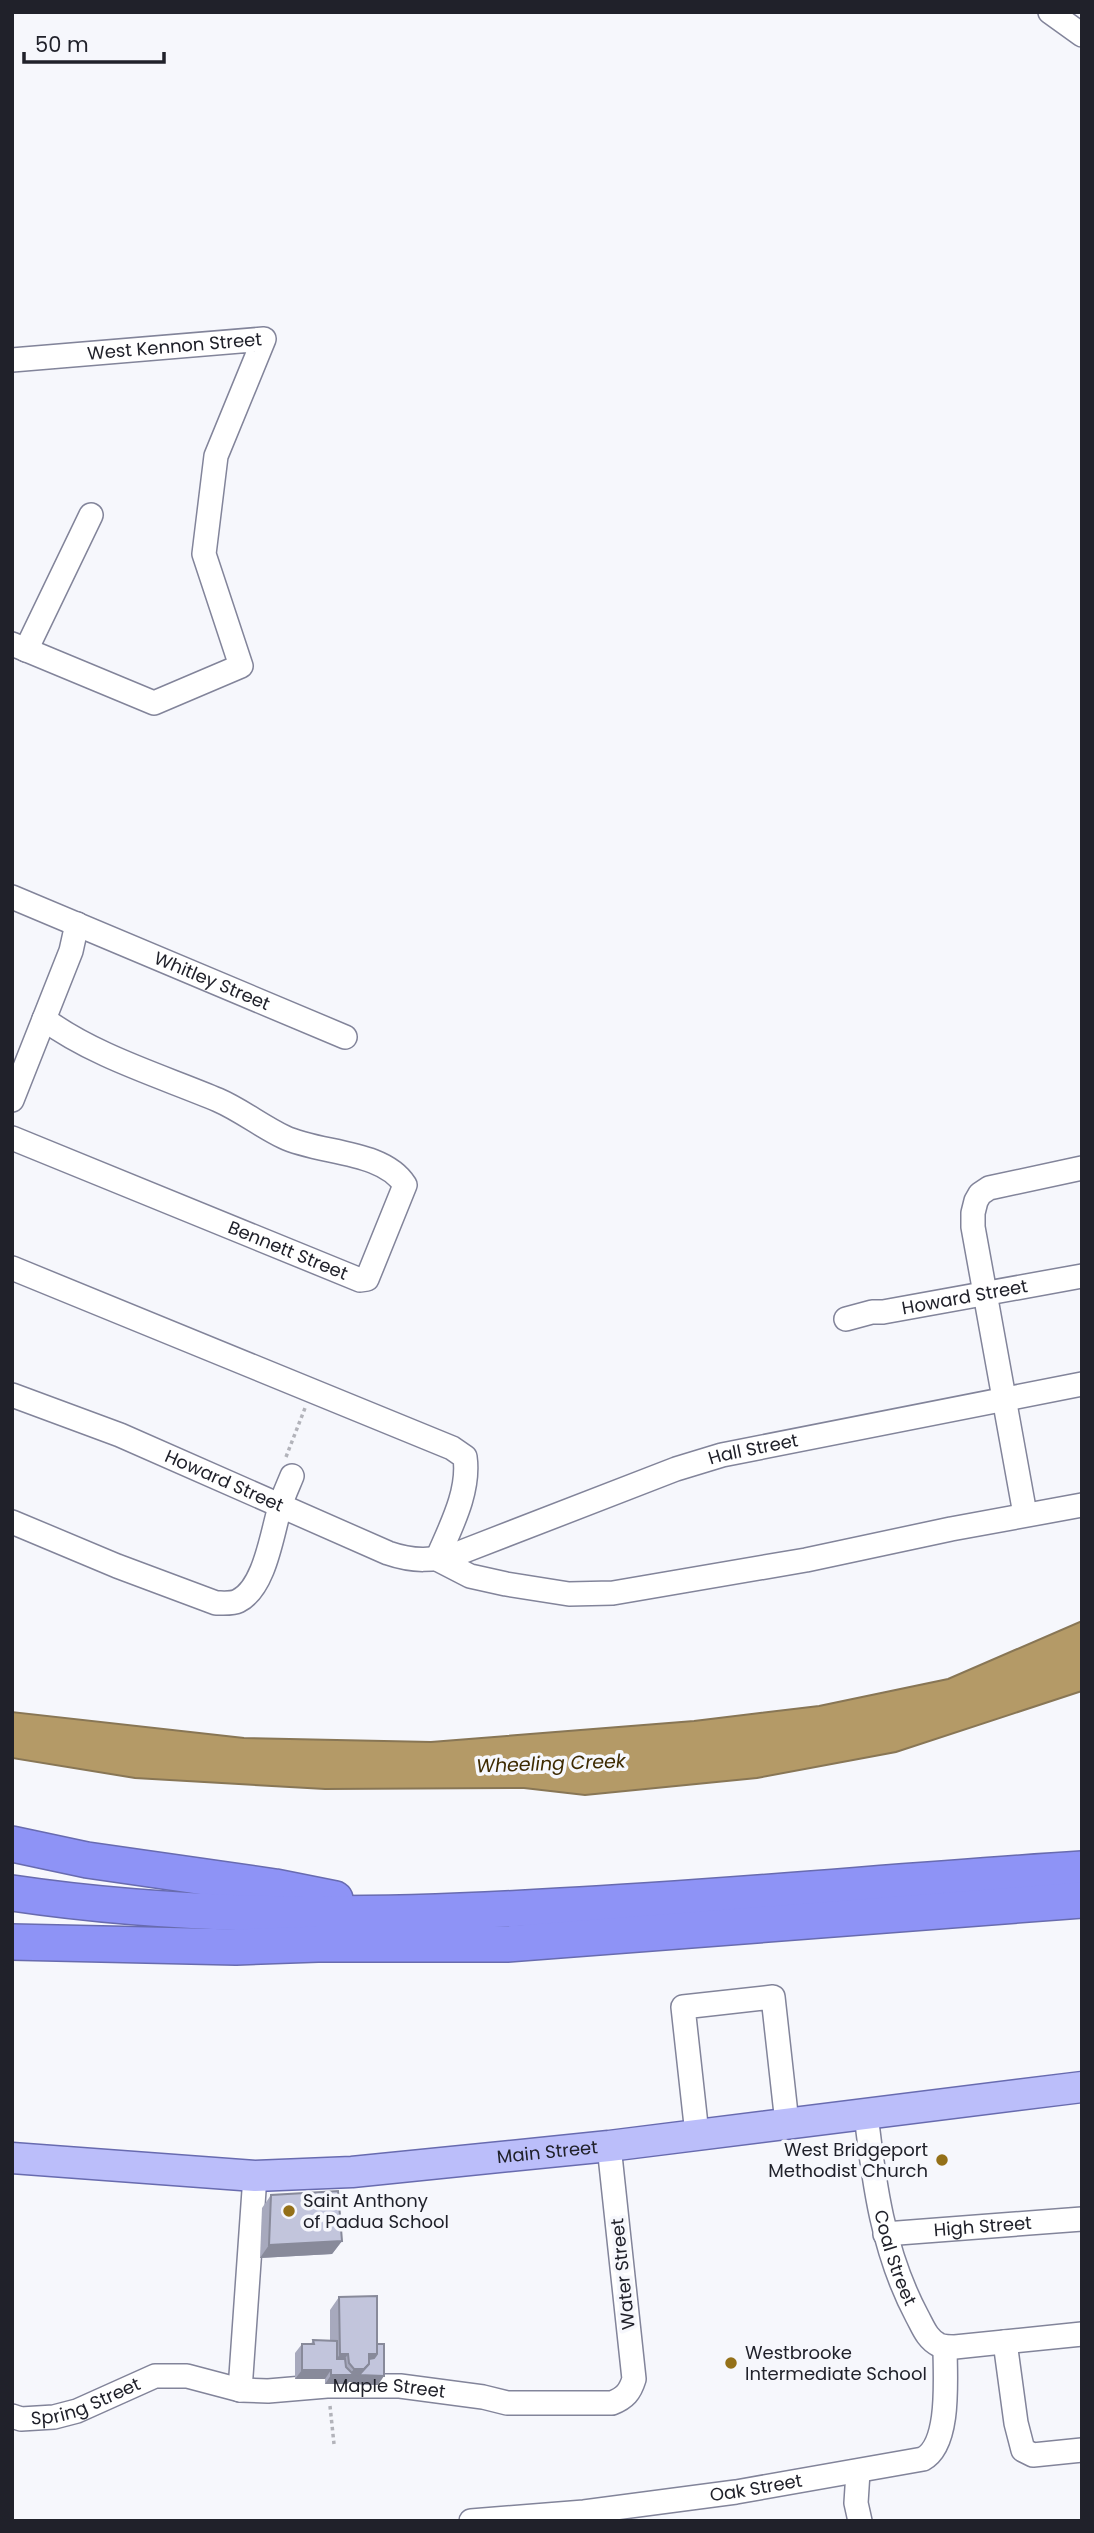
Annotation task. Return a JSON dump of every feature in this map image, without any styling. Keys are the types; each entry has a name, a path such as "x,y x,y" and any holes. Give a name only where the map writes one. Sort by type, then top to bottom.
{"highway":[{"path":"12,1844 113,1864 275,1887 407,1914"},
{"path":"12,1893 95,1903 228,1913 407,1914 662,1901 1082,1869"},
{"path":"12,1942 236,1947 507,1944 1082,1900"},
{"path":"12,1925 236,1947"}],"main road":[{"name":"Main Street","path":"12,2158 255,2176 352,2172 609,2146 1082,2087"}],"street":[{"path":"1050,12 1082,35"},
{"name":"West Kennon Street","path":"12,360 264,339 216,456 204,554 242,666 153,702 19,647"},
{"path":"19,647 91,515"},
{"name":"Whitley Street","path":"12,897 345,1037"},
{"path":"12,1100 71,951 77,924"},
{"name":"Bennett Street","path":"12,1138 360,1280 368,1279 405,1185 399,1175 384,1165 307,1146 282,1136 241,1111 76,1040 44,1020"},
{"path":"1025,1514 984,1295 973,1213 980,1194 989,1188 1082,1168"},
{"path":"12,1268 452,1448 464,1457 464,1484 455,1517 437,1559 470,1576 506,1584 569,1594 600,1594 806,1560 1025,1514 1082,1505"},
{"name":"Howard Street","path":"846,1319 872,1312 984,1295 1082,1276"},
{"name":"Hall Street","path":"437,1559 676,1469 722,1455 1082,1384"},
{"name":"Howard Street","path":"12,1395 120,1435 403,1559 437,1559"},
{"path":"12,1522 117,1566 216,1603 230,1603 239,1601 250,1591 270,1550 288,1470"},
{"path":"697,2134 683,2007 773,1997 787,2123"},
{"name":"Coal Street","path":"866,2114 874,2182 885,2234 910,2302 928,2336 945,2347"},
{"name":"Water Street","path":"609,2146 634,2379 624,2399"},
{"path":"240,2390 255,2176"},
{"name":"High Street","path":"885,2234 1082,2219"},
{"path":"945,2347 1082,2334"},
{"path":"1005,2342 1016,2423 1023,2450 1027,2454 1042,2455 1082,2450"},
{"name":"Oak Street","path":"471,2521 584,2512 736,2492 914,2462 934,2451 942,2421 945,2347"},
{"name":"Maple Street","path":"155,2376 187,2376 240,2390 400,2386 483,2397 507,2403 612,2403 624,2399"},
{"name":"Spring Street","path":"12,2416 54,2417 77,2411 155,2376"},
{"path":"858,2472 856,2503 860,2521"}],"path":[{"path":"288,1470 312,1390"},
{"path":"331,2418 334,2444"}],"water":[{"name":"Wheeling Creek","path":"1082,1621 1082,1691 896,1752 757,1778 585,1795 524,1788 325,1789 135,1778 12,1758 12,1712 244,1738 431,1742 694,1721 819,1706 948,1679"}],"building":[{"path":"338,2191 342,2241 269,2245 271,2195"},
{"path":"377,2296 377,2354 369,2354 369,2364 364,2369 354,2369 349,2363 348,2354 340,2354 339,2297"},
{"path":"313,2340 337,2341 337,2359 345,2359 346,2367 354,2375 331,2375 331,2370 302,2370 302,2344 314,2344"},
{"path":"377,2344 384,2344 384,2376 359,2375 369,2364 369,2359 377,2354"}],"place":[{"name":"West Bridgeport Methodist Church","path":"942,2160"},
{"name":"Saint Anthony of Padua School","path":"289,2211"},
{"name":"Westbrooke Intermediate School","path":"731,2363"}]}
